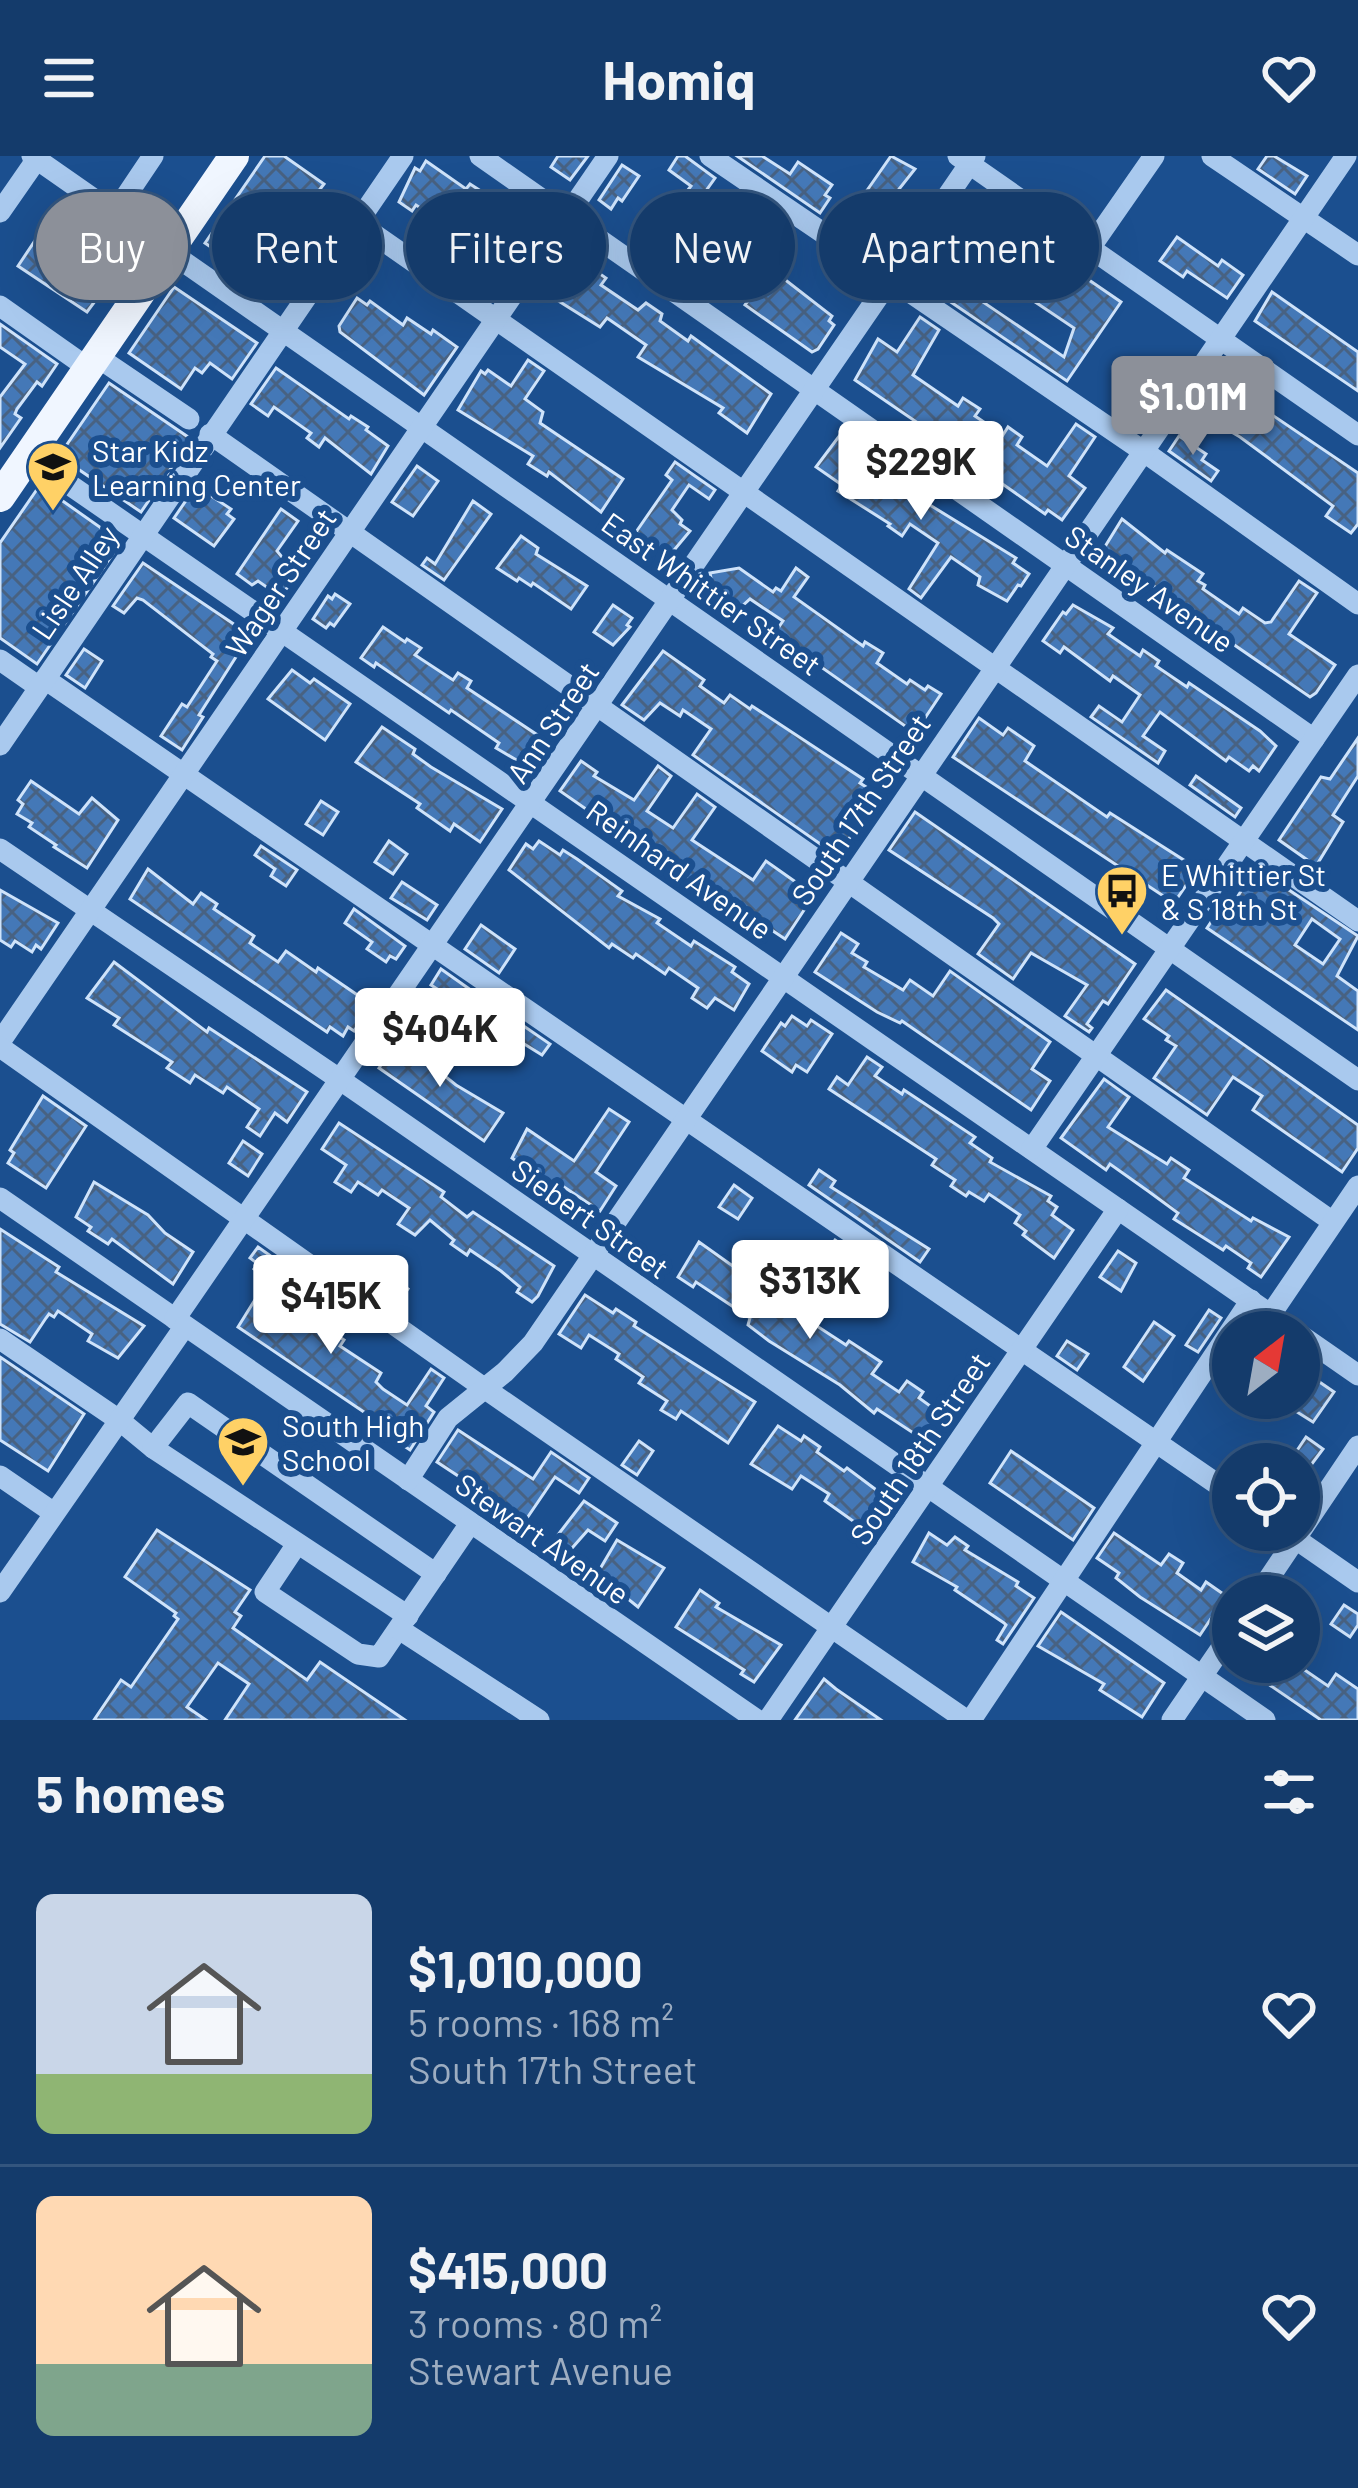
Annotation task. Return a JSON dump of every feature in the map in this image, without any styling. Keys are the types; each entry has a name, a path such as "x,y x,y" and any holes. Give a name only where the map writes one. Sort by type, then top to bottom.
{"main road":[{"path":"188,219 225,159"},
{"path":"10,476 135,300"}],"street":[{"path":"129,192 153,156"},
{"name":"Lisle Alley","path":"379,192 403,156"},
{"name":"Stanley Avenue","path":"480,156 533,192"},
{"name":"Wager Street","path":"584,192 608,156"},
{"path":"710,156 819,231"},
{"path":"1099,235 1154,156"},
{"path":"1212,156 1358,255"},
{"name":"South 17th Street","path":"408,1480 448,1418 532,1343 1346,156"},
{"path":"0,212 35,157"},
{"name":"East Whittier Street","path":"35,157 84,192"},
{"path":"968,159 1013,192"},
{"name":"Ann Street","path":"947,192 968,159"},
{"path":"382,240 1358,921"},
{"name":"Stanley Avenue","path":"606,243 1314,739"},
{"path":"1099,254 1358,435"},
{"name":"East Whittier Street","path":"188,266 1358,1080"},
{"name":"Lisle Alley","path":"0,745 306,300"},
{"name":"Wager Street","path":"0,1044 511,300"},
{"name":"Ann Street","path":"0,1592 119,1420 245,1220 876,300"},
{"path":"920,300 1358,604"},
{"path":"0,306 189,419"},
{"path":"210,434 1333,1222"},
{"name":"Reinhard Avenue","path":"10,476 141,536 1266,1311"},
{"path":"0,660 185,773 1212,1480"},
{"path":"1032,1149 1358,675"},
{"name":"Siebert Street","path":"0,849 1265,1720"},
{"path":"0,1044 484,1388 968,1720 1250,1300"},
{"path":"1272,1311 1358,1186"},
{"name":"Stewart Avenue","path":"0,1198 757,1720"},
{"name":"South 18th Street","path":"768,1720 1118,1209"},
{"path":"0,1339 539,1720"},
{"name":"Reinhard Avenue","path":"1320,1348 1358,1375"},
{"path":"153,1448 188,1403 436,1574"},
{"path":"1320,1496 1358,1447"},
{"path":"0,1477 54,1514"},
{"path":"296,1544 265,1592 358,1654 379,1657 469,1525"},
{"path":"1314,1551 1358,1582"},
{"path":"1172,1720 1212,1662"}],"building":[{"path":"265,156 284,156 324,184 318,192 240,192"},
{"path":"558,156 588,156 570,180 551,167"},
{"path":"678,156 685,156 715,178 705,192 686,192 691,186 669,170"},
{"path":"737,156 762,156 790,174 798,162 832,185 827,192 819,192 819,212"},
{"path":"891,156 915,169 897,192 866,192"},
{"path":"1267,156 1307,176 1295,194 1258,169"},
{"path":"426,161 466,189 470,184 482,192 406,192 406,207 399,202 415,168 420,171"},
{"path":"622,165 639,176 611,209 604,192"},
{"path":"1177,237 1218,266 1222,260 1243,275 1227,298 1187,271 1183,277 1160,261"},
{"path":"36,239 36,278 18,266"},
{"path":"795,287 832,316 829,321 834,325 812,352 745,305 749,300 795,300"},
{"path":"1099,287 1121,302 1067,381 948,300 980,300 1064,357 1074,328 1032,300 1099,300"},
{"path":"606,288 638,310 646,303 662,314 660,321 688,341 691,336 771,394 747,433 719,413 723,408 638,357 646,345 607,318 600,327 557,300 606,300"},
{"path":"1272,292 1358,352 1358,391 1255,321"},
{"path":"188,296 257,343 232,379 210,363 202,373 195,368 181,389 129,353 165,300"},
{"path":"69,300 96,300 87,312"},
{"path":"356,300 367,305 370,301 403,325 407,318 457,347 424,395 340,332"},
{"path":"920,317 939,330 913,375 958,406 963,398 980,409 975,416 1003,435 1008,427 1022,437 1017,445 1047,466 1076,424 1095,437 1069,476 1085,488 1062,520 992,481 855,380 878,339 897,352"},
{"path":"0,324 57,364 17,409 15,414 21,418 0,448 0,397 25,364 0,347"},
{"path":"528,360 544,371 525,399 543,412 540,423 623,479 601,512 549,472 547,476 528,464 533,456 458,410 481,371 488,370 511,386"},
{"path":"276,368 368,427 388,446 371,474 325,438 319,447 307,438 311,433 274,407 268,416 251,404"},
{"path":"1216,377 1358,473 1358,524 1351,533 1326,516 1333,506 1240,437 1199,413 1197,406"},
{"path":"109,383 191,439 141,512 59,456"},
{"path":"840,435 857,446 855,453 927,498 925,502 1016,558 1013,563 1029,574 1021,586 1007,601 978,585 980,577 951,557 921,598 909,589 938,543 910,524 902,536 838,491 842,485 816,467"},
{"path":"1179,436 1206,454 1202,460 1218,471 1211,481 1169,451"},
{"path":"675,462 715,490 709,499 689,485 672,510 690,531 670,555 636,532 672,480 666,475"},
{"path":"417,466 438,481 413,516 392,502"},
{"path":"40,485 121,542 37,664 0,638 0,543"},
{"path":"196,486 231,509 227,514 234,519 214,546 174,518"},
{"path":"473,501 491,514 444,580 422,565 427,558 435,564"},
{"path":"281,509 298,521 277,551 296,574 281,597 237,574"},
{"path":"1122,519 1165,553 1203,574 1198,581 1205,585 1203,589 1239,614 1243,608 1271,622 1299,581 1317,593 1289,634 1335,665 1316,693 1310,697 1101,553"},
{"path":"521,536 538,548 536,554 587,586 571,609 533,583 517,581 497,568"},
{"path":"143,563 250,635 182,750 161,736 217,661 143,600 137,598 124,613 113,606"},
{"path":"739,568 773,592 781,591 796,568 808,577 794,597 863,646 865,642 883,653 877,663 907,684 910,680 941,694 915,733 774,634 783,621 750,599 741,607 720,592 714,593 710,573"},
{"path":"335,594 350,604 334,626 330,623 326,628 313,619 328,596 332,599"},
{"path":"613,605 632,618 613,645 594,632"},
{"path":"1073,605 1113,628 1108,634 1140,656 1143,650 1159,661 1156,666 1260,731 1276,746 1259,771 1253,766 1249,771 1229,757 1226,761 1160,712 1143,736 1165,751 1158,763 1091,717 1099,706 1122,722 1140,695 1113,676 1110,681 1064,647 1060,653 1043,641"},
{"path":"383,627 421,648 415,655 453,680 458,673 471,681 467,688 548,742 530,768 496,748 499,743 451,710 361,658"},
{"path":"84,649 102,661 85,688 66,675"},
{"path":"663,651 704,680 700,686 724,703 730,695 752,706 863,779 860,783 882,797 836,855 693,755 711,729 683,710 680,716 660,703 644,720 622,705"},
{"path":"292,670 350,704 325,740 268,699"},
{"path":"979,718 1003,735 1008,728 1034,746 1025,761 1107,817 1110,813 1190,864 1186,870 1193,875 1174,903 953,757"},
{"path":"382,727 415,749 413,754 431,767 502,809 480,842 454,824 450,831 417,808 420,804 356,762"},
{"path":"1358,738 1358,776 1333,815 1343,822 1316,866 1279,840 1321,777 1330,779"},
{"path":"581,761 597,772 594,776 634,800 658,766 671,776 647,811 673,828 697,794 715,807 692,840 753,880 766,861 814,895 785,939 694,878 691,881 645,851 640,857 625,846 629,839 560,791"},
{"path":"1196,776 1241,808 1235,817 1190,785"},
{"path":"31,781 79,814 92,798 118,820 87,868 17,814 23,804 18,800"},
{"path":"321,801 338,812 323,835 306,824"},
{"path":"915,812 1135,964 1108,1004 1103,1001 1087,1024 1092,1028 1089,1032 1065,1016 1087,985 1031,953 1013,979 978,954 999,924 889,850"},
{"path":"389,841 407,854 393,874 375,862"},
{"path":"539,841 560,855 563,850 577,859 622,891 618,896 660,919 657,923 691,946 694,941 735,967 732,972 749,984 734,1010 715,998 707,1008 692,998 698,988 669,968 665,974 636,954 633,958 612,944 609,948 509,870 526,844 533,849"},
{"path":"261,846 297,870 286,886 271,876 275,869 255,855"},
{"path":"1256,868 1358,936 1337,976 1358,991 1358,1030 1207,928 1227,898 1234,902","holes":["1312,919 1340,939 1323,964 1295,945"]},
{"path":"148,869 193,904 201,893 217,904 214,909 254,936 250,943 278,962 286,951 372,1005 354,1031 348,1027 343,1036 330,1027 327,1032 130,899"},
{"path":"402,882 437,905 427,920 391,898"},
{"path":"0,890 58,923 41,949 36,945 32,952 15,941 11,947 0,940"},
{"path":"354,909 405,946 396,959 390,956 386,962 367,949 372,942 345,923"},
{"path":"481,925 515,949 499,973 465,949"},
{"path":"841,933 858,944 852,953 867,962 864,967 903,990 910,980 933,996 950,971 1050,1042 1032,1069 1050,1081 1031,1110 902,1021 877,1012 815,972"},
{"path":"114,962 207,1032 209,1028 307,1092 287,1122 275,1113 260,1136 247,1127 259,1109 227,1087 223,1093 195,1075 190,1083 167,1068 172,1062 114,1025 119,1018 87,998"},
{"path":"441,969 482,998 476,1007 455,992 451,998 431,985"},
{"path":"1166,990 1358,1125 1358,1148 1342,1172 1253,1110 1262,1096 1233,1077 1207,1115 1154,1078 1176,1046 1144,1019"},
{"path":"792,1016 807,1026 811,1020 832,1034 807,1072 796,1065 792,1072 762,1051 781,1023 785,1026"},
{"path":"512,1018 550,1044 542,1055 503,1031"},
{"path":"397,1042 418,1056 422,1049 441,1062 436,1069 456,1085 503,1113 484,1141 379,1068"},
{"path":"867,1057 882,1067 875,1076 975,1137 970,1143 992,1158 990,1162 1051,1196 1048,1201 1057,1207 1052,1215 1073,1230 1054,1258 1023,1235 1026,1231 1015,1223 1020,1215 989,1194 984,1201 969,1192 966,1196 951,1186 955,1180 932,1165 936,1159 829,1089 837,1077 848,1085"},
{"path":"1104,1079 1129,1097 1108,1127 1167,1164 1171,1158 1189,1170 1184,1178 1251,1221 1289,1237 1261,1277 1248,1268 1251,1263 1226,1246 1223,1250 1174,1219 1178,1213 1110,1164 1106,1170 1061,1138"},
{"path":"43,1096 86,1126 46,1188 8,1163 14,1153 10,1150"},
{"path":"609,1109 629,1122 596,1172 616,1186 600,1211 558,1183 554,1188 512,1158 527,1129 574,1161"},
{"path":"339,1123 444,1192 441,1197 467,1217 473,1212 554,1266 538,1296 532,1302 517,1292 520,1287 501,1271 470,1250 467,1255 451,1244 454,1240 430,1220 415,1235 398,1224 409,1208 382,1190 378,1195 358,1182 351,1192 335,1182 346,1165 322,1149"},
{"path":"243,1141 262,1154 248,1176 229,1163"},
{"path":"819,1170 835,1181 831,1187 929,1249 920,1262 809,1185"},
{"path":"94,1182 148,1215 193,1252 173,1284 112,1239 108,1244 88,1231 91,1227 76,1217"},
{"path":"734,1185 752,1198 738,1219 719,1207"},
{"path":"0,1229 59,1267 56,1272 144,1326 118,1358 88,1341 92,1334 58,1311 54,1317 49,1314 30,1342 0,1324"},
{"path":"835,1240 880,1271 872,1283 828,1250"},
{"path":"699,1242 744,1274 750,1265 768,1277 760,1289 881,1362 872,1374 899,1392 907,1381 923,1392 919,1398 944,1416 927,1442 877,1409 874,1413 840,1385 769,1341 748,1325 750,1318 696,1282 693,1287 678,1277"},
{"path":"258,1247 296,1274 280,1297 344,1340 340,1346 381,1373 376,1382 383,1389 407,1405 431,1369 444,1378 426,1406 434,1412 410,1450 389,1436 392,1431 238,1327 268,1279 254,1269 258,1264 250,1258"},
{"path":"1118,1251 1136,1263 1121,1291 1100,1277"},
{"path":"390,1277 408,1289 395,1307 378,1295"},
{"path":"585,1295 613,1313 616,1309 636,1322 634,1326 755,1402 728,1443 681,1411 676,1419 661,1410 667,1401 639,1383 643,1377 616,1359 619,1354 589,1335 581,1348 559,1334"},
{"path":"1212,1312 1212,1331 1198,1352 1186,1345"},
{"path":"1154,1322 1174,1336 1143,1381 1124,1367"},
{"path":"1067,1341 1088,1354 1077,1370 1057,1356"},
{"path":"0,1357 84,1414 48,1471 0,1440"},
{"path":"1320,1382 1334,1392 1320,1412"},
{"path":"778,1426 801,1441 804,1436 820,1447 817,1452 887,1498 879,1511 875,1508 860,1526 825,1501 829,1494 801,1476 792,1489 751,1464"},
{"path":"458,1430 533,1479 551,1452 589,1478 579,1493 555,1477 525,1521 501,1505 498,1510 482,1500 484,1493 437,1462"},
{"path":"639,1441 653,1451 637,1475 622,1465"},
{"path":"1011,1451 1094,1508 1073,1540 990,1483"},
{"path":"584,1501 617,1523 605,1541 588,1530 565,1556 552,1548 554,1540"},
{"path":"157,1530 250,1590 235,1612 241,1616 233,1628 307,1680 320,1662 405,1720 225,1720 249,1684 218,1663 187,1707 206,1720 94,1720 121,1680 131,1687 178,1619 125,1577"},
{"path":"929,1533 947,1545 955,1537 968,1546 965,1550 1018,1582 1016,1586 1034,1598 1003,1644 997,1640 1004,1623 957,1587 913,1562"},
{"path":"1114,1533 1161,1565 1169,1554 1183,1563 1177,1573 1201,1590 1206,1582 1212,1586 1212,1617 1200,1635 1140,1597 1116,1578 1119,1573 1097,1558"},
{"path":"617,1540 664,1568 638,1607 597,1574"},
{"path":"700,1590 719,1603 716,1607 781,1645 754,1682 741,1674 744,1670 676,1627"},
{"path":"1344,1605 1358,1614 1358,1625 1350,1637 1331,1624"},
{"path":"1061,1612 1164,1683 1142,1717 1100,1690 1104,1684 1038,1646"},
{"path":"1336,1674 1358,1689 1358,1720 1321,1720 1267,1683 1320,1681 1328,1686"},
{"path":"824,1679 836,1689 881,1720 795,1720"}],"place":[{"name":"Star Kidz Learning Center","path":"53,513"},
{"name":"E Whittier St & S 18th St","path":"1122,937"},
{"name":"South High School","path":"243,1488"}]}
